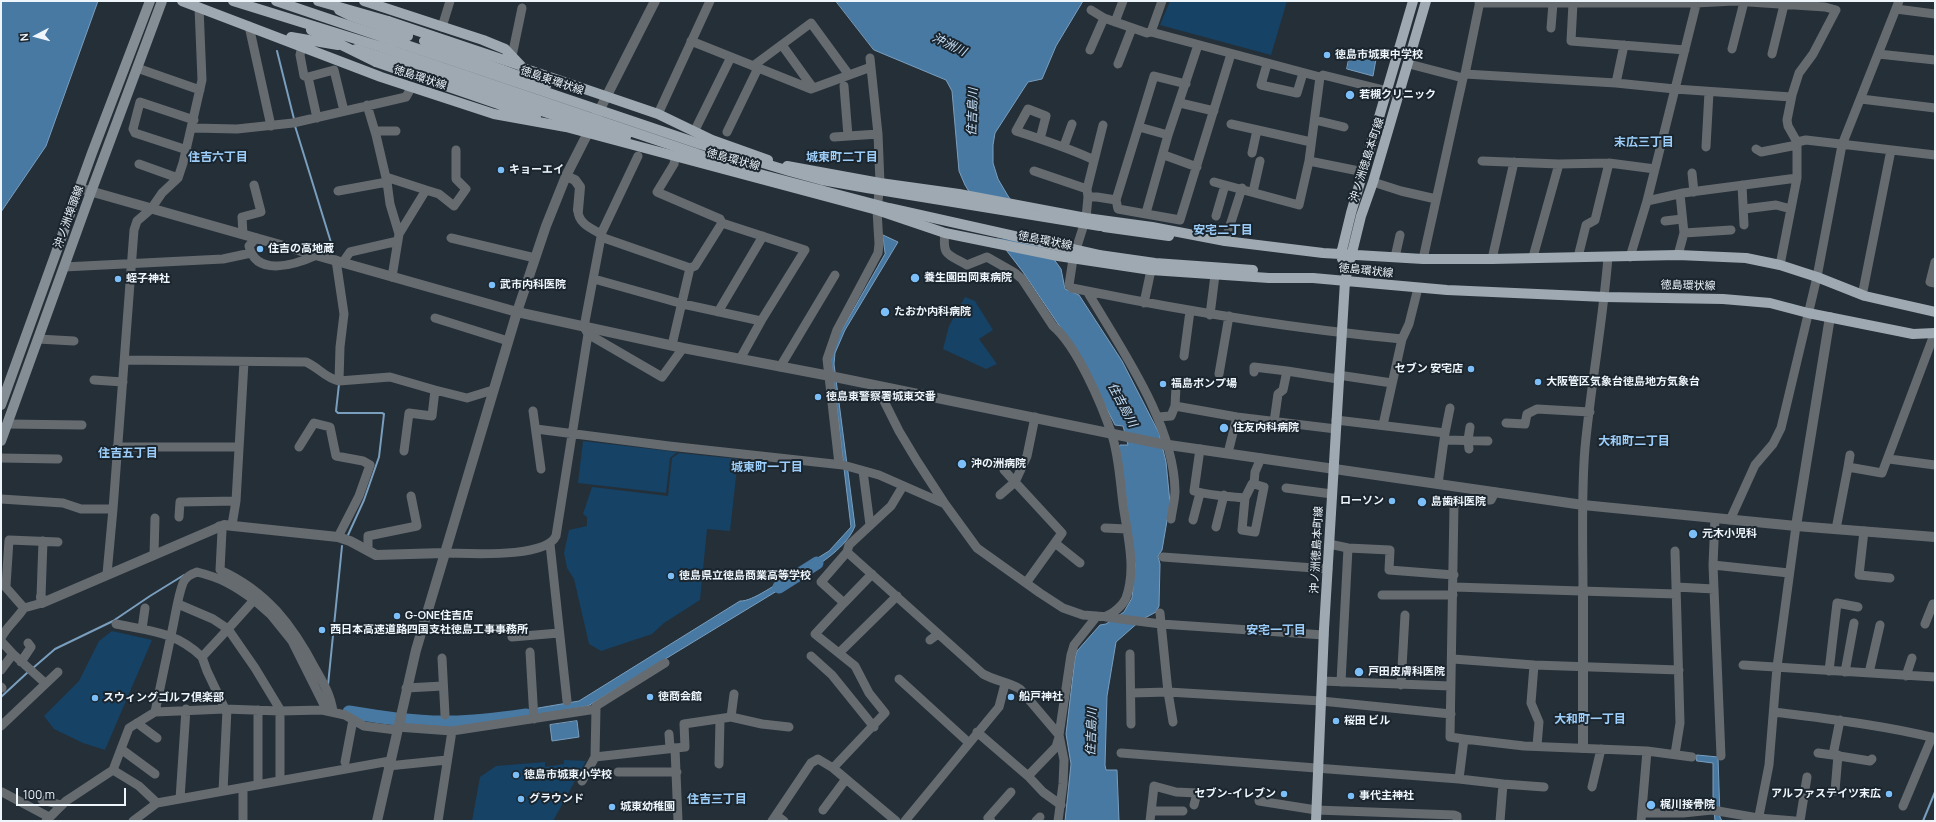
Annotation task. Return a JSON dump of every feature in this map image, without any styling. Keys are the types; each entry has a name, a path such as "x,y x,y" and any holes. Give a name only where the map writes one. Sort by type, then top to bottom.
{"main road":[{"name":"沖ノ洲埠頭線","path":"1,405 79,188 150,1"},
{"name":"沖ノ洲埠頭線","path":"1,441 162,1"},
{"name":"徳島環状線","path":"182,1 411,88 494,114 566,127 587,134 877,210 945,233 1073,259 1151,270 1269,278 1312,278"},
{"name":"徳島環状線","path":"233,1 371,44 748,171 840,196 1099,255 1154,263 1264,271 1312,278 1418,288 1605,297 1723,299 1770,303 1808,313 1934,338"},
{"path":"233,1 280,16 376,62 566,127"},
{"name":"徳島東環状線","path":"276,1 729,154 822,180 1100,226 1169,236 1225,241"},
{"name":"徳島環状線","path":"318,1 388,21 658,114 724,145 791,167 880,183 966,196 1086,218 1152,227 1225,241 1341,254 1423,259 1630,256 1746,258 1780,265 1817,277 1849,291 1935,312"},
{"path":"323,1 351,16 511,71 640,124"},
{"path":"364,1 505,49 519,66"},
{"name":"沖ノ洲徳島本町線","path":"1316,821 1324,635 1344,281 1341,254 1413,1"},
{"name":"沖ノ洲徳島本町線","path":"1344,281 1361,216 1374,182 1426,1"},
{"path":"249,26 289,37 350,48 415,68 580,124 696,154"}],"street":[{"path":"442,27 450,1"},
{"path":"377,821 406,688 444,553 516,312 566,176 655,1"},
{"path":"658,114 710,1"},
{"path":"1115,22 1123,1"},
{"path":"1151,32 1162,1"},
{"path":"1423,259 1480,2 1744,2 1824,7 1836,10 1813,54 1799,72 1791,97 1787,120 1788,126 1797,143 1797,178 1780,265"},
{"path":"1630,256 1647,201 1697,2"},
{"path":"1732,49 1744,2"},
{"path":"1551,28 1553,3"},
{"path":"1573,3 1571,41 1685,50"},
{"path":"1772,54 1784,4"},
{"path":"1730,520 1755,465 1773,444 1781,428 1817,277 1842,144 1897,5 1935,14"},
{"path":"107,574 134,230 136,221 150,209 162,193 178,178 187,150 202,80 199,7"},
{"path":"512,56 522,8"},
{"path":"1091,10 1104,18 1147,33 1151,32 1320,77 1323,75 1400,94"},
{"path":"1090,50 1104,18"},
{"path":"727,132 756,67 811,23 849,75"},
{"path":"249,26 271,126"},
{"path":"1118,64 1132,28"},
{"path":"691,41 811,89 849,75 871,62 878,134 880,183 877,210 879,244 878,253 837,330 828,351 844,465"},
{"path":"782,45 813,88"},
{"path":"1146,214 1164,155 1168,135 1180,103 1198,45"},
{"path":"1616,83 1624,45"},
{"path":"302,46 300,55 301,62 304,76 308,77 317,118"},
{"path":"1186,84 1154,76 1116,200 1118,208 1180,220 1231,54"},
{"path":"1878,54 1935,60"},
{"path":"694,132 731,57"},
{"path":"1267,64 1261,85 1297,93 1304,73"},
{"path":"1409,64 1464,76 1616,83 1709,92 1791,97"},
{"path":"137,68 200,90"},
{"path":"308,77 334,70 344,111"},
{"path":"1214,182 1242,188 1299,205 1309,161 1320,77"},
{"path":"844,86 848,136"},
{"path":"126,97 193,124 237,129 295,123 317,118 406,97 411,88"},
{"path":"1706,147 1709,92"},
{"path":"1860,99 1935,108"},
{"path":"140,102 133,129 135,133 187,150"},
{"path":"1180,103 1214,110"},
{"path":"367,105 376,132 387,180 390,204 399,238"},
{"path":"1314,120 1344,127"},
{"path":"1064,146 1072,124"},
{"path":"1231,124 1311,142"},
{"path":"1103,125 1094,160 1088,193 1086,218 1073,259 1069,285 1072,288 1210,315 1229,316 1340,333 1402,339"},
{"path":"1139,127 1168,135"},
{"path":"1252,153 1257,130"},
{"path":"376,132 396,131"},
{"path":"834,137 878,134"},
{"path":"1040,139 1064,146 1094,160"},
{"path":"1756,149 1761,152 1806,140 1935,155"},
{"path":"338,191 387,180 439,194 454,206 466,189 456,179 456,150"},
{"path":"1863,291 1891,150"},
{"path":"1164,155 1197,167"},
{"path":"1,638 6,629 17,619 24,608 154,555 220,526 232,525 338,538 350,541 376,555 383,556 512,552 536,550 550,544 556,536 601,236 638,156"},
{"path":"675,157 674,164 657,192 720,219 722,223 805,250 740,359"},
{"path":"1253,192 1260,161"},
{"path":"1309,161 1364,172"},
{"path":"1482,161 1559,164 1609,163 1655,170"},
{"path":"1492,259 1508,202 1514,162"},
{"path":"1578,257 1586,225 1595,220 1609,163"},
{"path":"139,164 178,178"},
{"path":"1533,258 1559,164"},
{"path":"1034,171 1088,193 1116,200"},
{"path":"1692,173 1694,192"},
{"path":"566,176 575,180 580,187 578,210 580,219 584,224 601,236 690,268 695,266 722,223"},
{"path":"1647,201 1680,194 1797,178"},
{"path":"1374,182 1400,191 1436,199"},
{"path":"243,234 242,217 261,212 254,185"},
{"path":"1216,216 1226,185"},
{"path":"1742,185 1744,224"},
{"path":"79,188 516,312 586,330 832,376 1164,444 1583,505 1730,520 1935,537"},
{"path":"1225,241 1242,188"},
{"path":"392,277 399,238 426,190"},
{"path":"1678,256 1684,233 1680,194"},
{"path":"1744,209 1776,205 1791,209"},
{"path":"1665,221 1682,219"},
{"path":"1684,233 1731,230"},
{"path":"945,233 944,250 955,258 967,265 987,257 1015,272 1022,279 1053,326 1058,330 1077,358 1116,434 1116,448 1131,558 1127,592 1125,599 1120,606 1105,617 1074,645 1071,654 1059,736 1056,747 1028,776"},
{"path":"718,312 763,236"},
{"path":"1396,257 1400,236"},
{"path":"256,238 250,246 251,253 256,260 272,266 298,264 317,255"},
{"path":"340,261 350,252 399,238"},
{"path":"451,238 535,258"},
{"path":"64,267 223,259 251,253"},
{"path":"1584,748 1583,505 1585,448 1605,297 1608,257"},
{"path":"339,381 340,347 344,314 340,261"},
{"path":"1935,262 1930,282 1935,283"},
{"path":"672,345 683,304 690,268"},
{"path":"1144,303 1151,270"},
{"path":"780,367 835,275"},
{"path":"1210,315 1215,275"},
{"path":"594,279 683,304 761,322"},
{"path":"1383,425 1402,339 1409,324 1418,288"},
{"path":"1849,291 1863,291 1935,307"},
{"path":"1087,292 1128,359 1158,417 1174,492 1171,519"},
{"path":"1184,356 1190,311"},
{"path":"1219,374 1229,316"},
{"path":"1758,819 1769,765 1777,667 1789,573 1830,317"},
{"path":"435,318 508,341"},
{"path":"586,330 662,377 682,348"},
{"path":"1848,467 1882,473 1889,459 1934,338"},
{"path":"38,339 74,340"},
{"path":"125,360 306,362 315,366 332,380 339,381 390,377 467,398 493,390"},
{"path":"232,525 236,501 244,362"},
{"path":"1254,372 1254,367 1392,383"},
{"path":"1274,422 1278,394 1284,390 1287,371"},
{"path":"94,380 123,382"},
{"path":"878,386 898,431 945,504 977,548 1064,608 1083,615 1141,622 1324,635"},
{"path":"1158,417 1172,416 1175,406 1176,387"},
{"path":"404,451 409,413 432,416 435,390"},
{"path":"1175,406 1274,422 1336,425 1383,425 1444,436 1468,445 1488,441"},
{"path":"1438,484 1444,436 1450,408"},
{"path":"1506,423 1525,424 1527,414 1537,409 1590,412"},
{"path":"533,411 541,469"},
{"path":"1000,495 1015,482 1027,456 1035,417"},
{"path":"1228,453 1237,417"},
{"path":"299,447 314,423 330,427 336,456 363,461 370,465 359,496 338,538"},
{"path":"7,424 82,425"},
{"path":"1468,445 1470,428"},
{"path":"536,429 844,465 879,475 945,504"},
{"path":"117,447 239,447"},
{"path":"1200,449 1194,491 1217,496 1224,495 1245,498"},
{"path":"1836,529 1850,455"},
{"path":"1,458 58,459"},
{"path":"1254,484 1264,486 1255,532 1242,530 1245,498 1252,484 1254,484 1255,472 1262,458"},
{"path":"1889,459 1935,465"},
{"path":"1004,470 1062,533 1026,583"},
{"path":"864,471 870,525"},
{"path":"844,603 821,582 847,552 848,545 891,506 903,486"},
{"path":"1286,488 1332,494"},
{"path":"1193,520 1200,492"},
{"path":"1495,492 1491,500 1459,501 1454,505 1453,660 1450,686 1450,737 1537,746 1648,750 1692,757"},
{"path":"1216,526 1224,495"},
{"path":"368,551 368,536 417,526 411,496"},
{"path":"179,517 180,502 236,501"},
{"path":"6,502 63,503 81,509 112,509"},
{"path":"154,555 155,518"},
{"path":"1715,518 1713,564 1721,756"},
{"path":"220,526 222,531 220,574"},
{"path":"1105,528 1127,529"},
{"path":"1864,531 1859,575 1890,578"},
{"path":"24,608 3,584 10,540 58,542"},
{"path":"42,600 43,541"},
{"path":"1055,543 1080,563"},
{"path":"550,544 566,701"},
{"path":"1329,544 1348,548 1390,550 1389,570 1454,575"},
{"path":"1341,682 1348,548"},
{"path":"1675,551 1680,723 1675,754"},
{"path":"847,552 983,674 994,681 1020,689 1059,736 1064,760 1058,821"},
{"path":"1163,557 1328,569"},
{"path":"1713,564 1789,573"},
{"path":"155,712 183,582 189,575 197,572 220,574 246,584 281,614 298,637 332,699 330,712"},
{"path":"220,574 271,615 292,641 330,712"},
{"path":"833,768 874,727 885,713 869,693 855,666 815,634 872,574"},
{"path":"1382,595 1453,591 1676,591 1714,589"},
{"path":"839,653 897,596"},
{"path":"1829,671 1837,598 1858,607"},
{"path":"202,658 254,600"},
{"path":"178,604 213,619 228,629 256,668 281,711 280,781"},
{"path":"1925,624 1932,604 1935,604"},
{"path":"142,629 145,608"},
{"path":"1160,613 1168,692 1173,722"},
{"path":"1401,685 1404,616"},
{"path":"1845,672 1854,623"},
{"path":"116,624 171,636 191,647 202,658 226,709 223,791"},
{"path":"1868,673 1880,626"},
{"path":"512,637 559,633"},
{"path":"930,640 938,634"},
{"path":"1,641 21,662 45,683"},
{"path":"21,662 31,648 28,643"},
{"path":"530,652 533,715"},
{"path":"1,670 13,654"},
{"path":"1130,654 1130,724"},
{"path":"811,656 832,675 874,727"},
{"path":"442,658 445,715"},
{"path":"1906,676 1912,658"},
{"path":"1453,660 1534,665 1678,670"},
{"path":"582,781 595,757 596,706 665,663"},
{"path":"1534,665 1532,703 1539,722 1537,746"},
{"path":"1743,665 1935,677"},
{"path":"1,726 58,672"},
{"path":"900,680 968,742"},
{"path":"1322,681 1450,686"},
{"path":"905,821 968,742 999,706 1005,684"},
{"path":"406,688 443,686"},
{"path":"1131,693 1168,692 1321,701 1451,714"},
{"path":"730,717 734,694"},
{"path":"180,799 186,709"},
{"path":"2,792 48,819 61,805 113,770 130,728 155,712 186,709 226,709 330,712 345,715 364,726 398,724 452,731 533,715 596,709"},
{"path":"258,710 258,785"},
{"path":"1774,712 1840,720 1933,738 1903,806"},
{"path":"595,757 685,747 684,724 730,717 762,724 789,727"},
{"path":"719,764 720,719"},
{"path":"345,762 353,720"},
{"path":"1835,791 1835,755 1840,720"},
{"path":"137,723 157,738"},
{"path":"438,821 452,731"},
{"path":"977,732 1028,776 1043,792 1060,805"},
{"path":"668,734 677,772 678,821"},
{"path":"1459,779 1464,739"},
{"path":"121,749 155,774"},
{"path":"1592,787 1601,749"},
{"path":"1648,750 1642,817 1717,811 1758,819 1795,821"},
{"path":"1121,753 1544,787"},
{"path":"1818,753 1870,761 1872,759"},
{"path":"784,821 774,818 811,763 818,759 833,768 896,821"},
{"path":"133,821 157,803 280,781 389,764 447,760"},
{"path":"113,770 139,786 157,803"},
{"path":"618,772 677,772"},
{"path":"1800,821 1807,777"},
{"path":"823,810 846,779"},
{"path":"1500,821 1503,784"},
{"path":"1150,821 1154,786 1176,792 1197,793 1194,805"},
{"path":"243,788 243,821"},
{"path":"991,821 988,818 1011,792"},
{"path":"42,800 61,805"},
{"path":"1259,801 1316,810 1454,815 1456,816 1457,821"},
{"path":"1152,811 1183,811"}],"shaded area":[{"path":"1170,1 1287,1 1271,55 1160,25"},
{"path":"965,297 975,301 993,330 979,339 997,364 986,369 943,349 949,326"},
{"path":"583,441 677,452 670,458 666,493 578,483"},
{"path":"679,453 738,459 730,531 707,529 700,600 664,623 652,634 601,651 589,644 574,579 567,568 564,553 569,530 587,526 587,517 583,514 592,487 668,496 672,458"},
{"name":"スウィングゴルフ倶楽部","path":"112,631 152,640 105,750 83,743 54,729 44,716 79,681 99,641"},
{"name":"グラウンド","path":"564,760 586,761 553,821 472,821 480,777 496,766 545,762 545,767 564,764"}],"water":[{"path":"1,1 98,1 46,146 1,212"},
{"path":"836,1 1083,1 1056,46 1042,79 1028,82 995,133 993,163 998,179 1008,196 1061,269 1065,289 1079,295 1122,361 1159,433 1166,462 1170,503 1162,550 1158,556 1160,564 1159,606 1156,612 1141,620 1116,642 1107,696 1105,765 1106,770 1117,770 1119,821 1065,821 1071,764 1066,734 1077,651 1100,625 1106,624 1124,612 1132,598 1135,565 1119,447 1120,445 1128,445 1123,426 1115,425 1079,355 1023,272 1000,242 965,185 959,171 952,91 946,80 874,50"},
{"path":"1350,54 1376,59 1373,76 1347,69"},
{"path":"883,235 898,242 845,330 835,353 834,364 855,526 851,534 840,548 803,575 800,569 829,551 851,527 831,360 835,342 885,254"},
{"path":"791,575 795,580 588,706 522,718 521,711 579,701 740,601 758,595"},
{"path":"577,721 579,737 552,741 550,725"},
{"path":"1697,755 1718,757 1720,817 1722,821 1715,821 1713,799 1713,763 1697,761"}],"pier":[{"path":"977,209 1026,218 1045,244 995,238"}],"waterway":[{"path":"277,51 294,119"},
{"path":"295,126 333,249"},
{"path":"339,384 336,411 338,413 384,414 379,457 364,500 348,535"},
{"path":"328,685 342,546"},
{"path":"779,587 817,563"},
{"path":"33,668 55,649 113,621 184,575"},
{"path":"1,697 28,672"},
{"path":"349,712 432,722 475,721 526,715"},
{"path":"1923,821 1935,792"}],"place":[{"name":"徳島市城東中学校","path":"1327,55"},
{"name":"若槻クリニック","path":"1350,95"},
{"name":"キョーエイ","path":"501,170"},
{"name":"住吉の高地蔵","path":"260,249"},
{"name":"養生園田岡東病院","path":"915,278"},
{"name":"蛭子神社","path":"118,279"},
{"name":"武市内科医院","path":"492,285"},
{"name":"たおか内科病院","path":"885,312"},
{"name":"セブン 安宅店","path":"1471,369"},
{"name":"大阪管区気象台徳島地方気象台","path":"1538,382"},
{"name":"福島ポンプ場","path":"1163,384"},
{"name":"徳島東警察署城東交番","path":"818,397"},
{"name":"住友内科病院","path":"1224,428"},
{"name":"沖の洲病院","path":"962,464"},
{"name":"ローソン","path":"1392,501"},
{"name":"島歯科医院","path":"1422,502"},
{"name":"元木小児科","path":"1693,534"},
{"name":"徳島県立徳島商業高等学校","path":"671,576"},
{"name":"G-ONE住吉店","path":"397,616"},
{"name":"西日本高速道路四国支社徳島工事事務所","path":"322,630"},
{"name":"戸田皮膚科医院","path":"1359,672"},
{"name":"徳商会館","path":"650,697"},
{"name":"船戸神社","path":"1011,697"},
{"name":"スウィングゴルフ倶楽部","path":"95,698"},
{"name":"桜田 ビル","path":"1336,721"},
{"name":"徳島市城東小学校","path":"516,775"},
{"name":"セブン-イレブン","path":"1284,794"},
{"name":"アルファステイツ末広","path":"1889,794"},
{"name":"事代主神社","path":"1351,796"},
{"name":"グラウンド","path":"521,799"},
{"name":"梶川接骨院","path":"1651,805"},
{"name":"城東幼稚園","path":"612,807"}],"district":[{"name":"末広三丁目","path":"1644,143"},
{"name":"住吉六丁目","path":"218,158"},
{"name":"城東町二丁目","path":"842,158"},
{"name":"安宅二丁目","path":"1223,231"},
{"name":"大和町二丁目","path":"1634,442"},
{"name":"住吉五丁目","path":"128,454"},
{"name":"城東町一丁目","path":"767,468"},
{"name":"安宅一丁目","path":"1276,631"},
{"name":"大和町一丁目","path":"1590,720"},
{"name":"住吉三丁目","path":"717,800"}],"water label":[{"name":"沖洲川","path":"949,45"},
{"name":"住吉島川","path":"973,112"},
{"name":"住吉島川","path":"1122,405"},
{"name":"住吉島川","path":"1092,732"}]}
